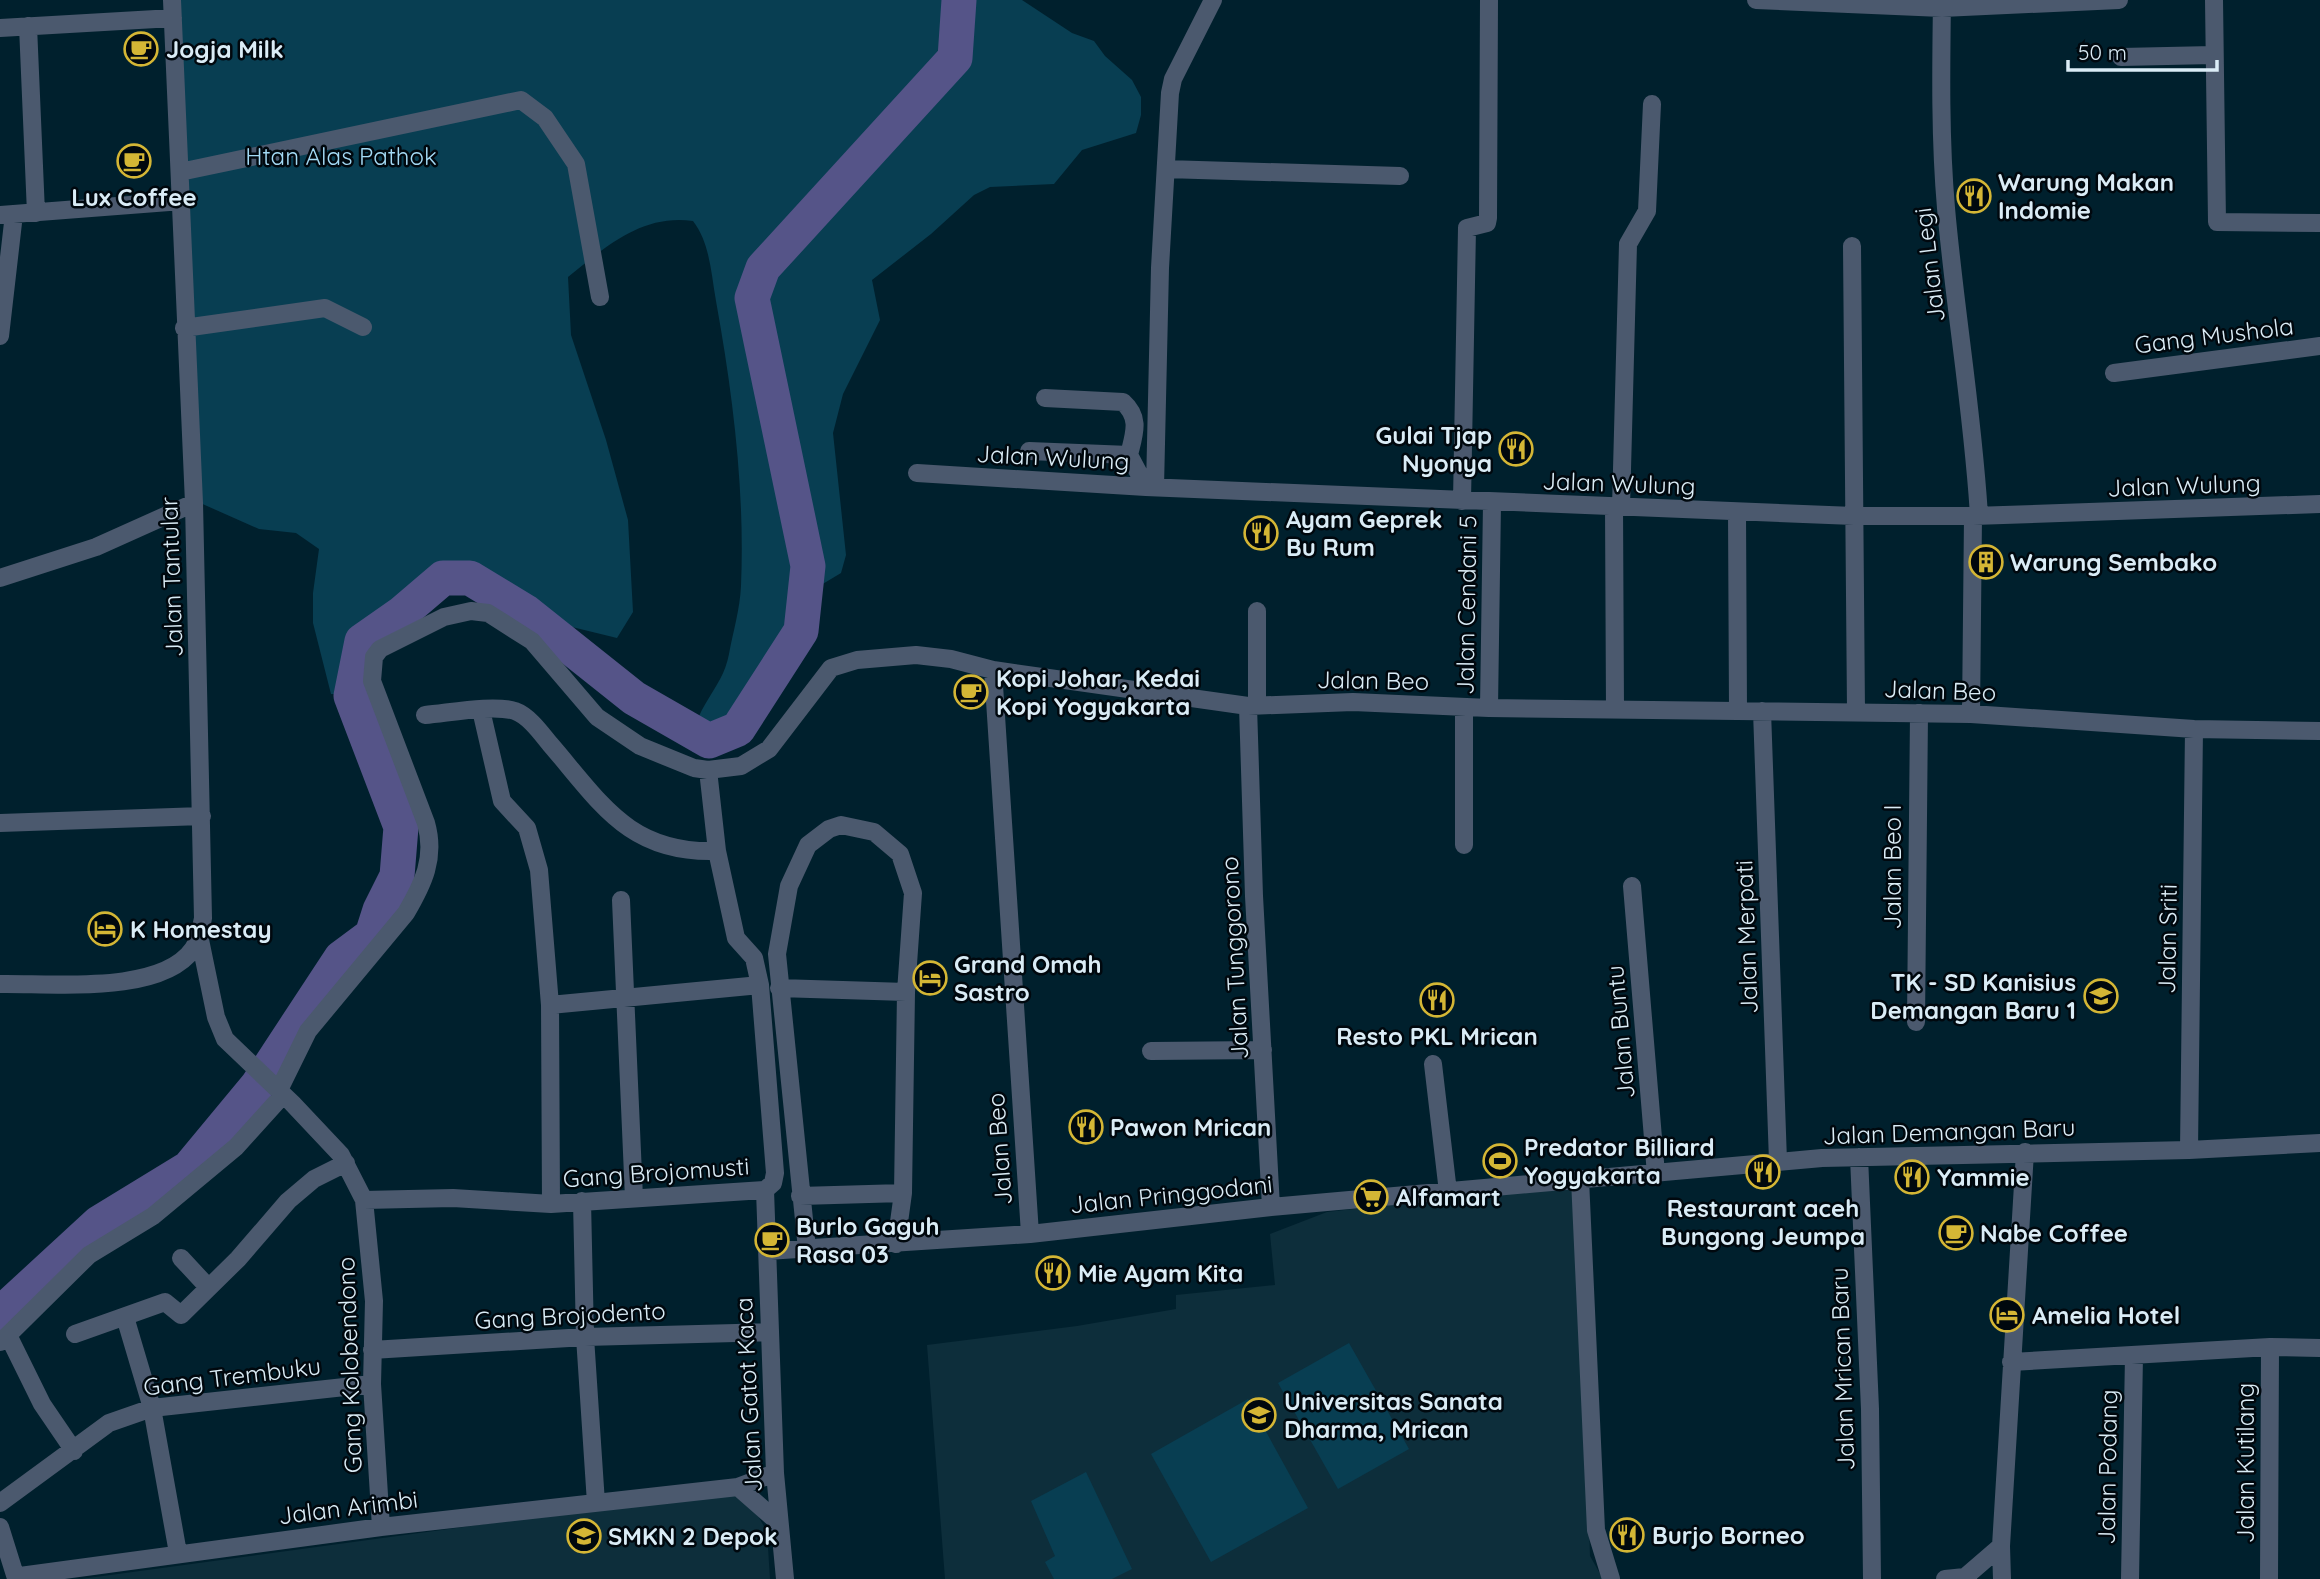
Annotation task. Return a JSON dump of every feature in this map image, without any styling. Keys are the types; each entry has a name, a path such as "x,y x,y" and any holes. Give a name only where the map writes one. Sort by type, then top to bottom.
{"street":[{"path":"1150,487 1160,268 1173,79 1213,0"},
{"path":"1462,501 1467,228 1487,223 1488,218 1489,0"},
{"path":"1756,0 1942,4 2119,0"},
{"path":"2214,0 2217,222 2320,223"},
{"name":"Jalan Legi","path":"1942,4 1940,113 1946,209 1970,404 1976,516 1971,714"},
{"path":"0,28 173,9"},
{"name":"Jalan Tantular","path":"0,984 128,981 159,975 177,965 193,948 203,918 194,503 184,328 182,201 173,9"},
{"path":"28,26 36,213"},
{"path":"2121,57 2213,55"},
{"path":"180,172 521,100 545,118 576,164 600,297"},
{"path":"1615,709 1617,507 1628,244 1647,211 1652,104"},
{"path":"1166,169 1400,176"},
{"path":"0,336 7,214 182,201"},
{"path":"1852,246 1856,711"},
{"path":"184,328 325,308 363,327"},
{"name":"Gang Mushola","path":"2114,373 2320,346"},
{"path":"1045,398 1123,402 1134,412 1136,423 1129,455 1150,487"},
{"path":"1030,451 1129,455"},
{"name":"Jalan Wulung","path":"917,473 1492,503 1854,516 1976,516 2320,504"},
{"path":"0,578 96,547 194,503"},
{"name":"Jalan Cendani 5","path":"1489,708 1492,503"},
{"path":"1737,512 1738,711"},
{"path":"74,1451 42,1404 4,1338 89,1255 153,1216 236,1147 281,1092 308,1031 393,931 426,875 429,835 372,681 374,657 380,649 444,617 471,611 488,613 532,641 597,717 640,746 708,770 741,766 769,749 826,672 843,663 916,655 951,659 993,670"},
{"name":"Jalan Tunggorono","path":"1257,611 1252,706 1254,896 1271,1207"},
{"name":"Jalan Beo","path":"1030,1234 993,670 1252,706 1353,702 1489,708 1856,711 1971,714 2194,729 2320,731"},
{"path":"1464,707 1464,845"},
{"path":"481,710 502,801 527,828 537,858 550,1005 551,1204"},
{"path":"425,715 481,710 509,710 522,714 609,813 631,832 682,850 717,851"},
{"name":"Jalan Merpati","path":"1762,711 1778,1161"},
{"name":"Jalan Beo I","path":"1916,1022 1919,713"},
{"name":"Jalan Sriti","path":"2189,1150 2194,729"},
{"name":"Jalan Gatot Kaca","path":"708,770 717,851 736,938 754,958 760,985 775,1173 773,1184 765,1190 775,1473 785,1579"},
{"path":"0,823 202,816"},
{"path":"807,1249 777,954 789,886 808,845 829,829 841,825 874,832 900,854 913,893 906,992 903,1193 896,1244"},
{"name":"Jalan Buntu","path":"1632,886 1656,1174"},
{"path":"621,901 634,1198"},
{"path":"199,935 216,1017 225,1039 281,1092 346,1163 364,1200"},
{"path":"550,1005 760,985"},
{"path":"779,988 906,992"},
{"path":"1151,1051 1263,1050"},
{"path":"1433,1064 1448,1192"},
{"name":"Jalan Demangan Baru","path":"1580,1179 1778,1161 1859,1157 2189,1150 2320,1143"},
{"path":"2002,1579 2001,1546 2025,1152"},
{"name":"Jalan Mrican Baru","path":"1859,1157 1870,1409 1872,1579"},
{"path":"75,1334 164,1303 181,1315 238,1259 288,1201 313,1179 346,1163"},
{"path":"1580,1179 1596,1530 1611,1579"},
{"name":"Jalan Pringgodani","path":"767,1251 1030,1234 1271,1207 1580,1179"},
{"name":"Gang Brojomusti","path":"364,1200 453,1198 551,1204 765,1190"},
{"path":"800,1196 903,1193"},
{"name":"Gang Kolobendono","path":"364,1200 374,1301 372,1384 381,1527"},
{"path":"582,1201 585,1337 596,1503"},
{"path":"181,1258 208,1287"},
{"path":"125,1317 152,1408 178,1553"},
{"name":"Gang Brojodento","path":"372,1350 585,1337 770,1332"},
{"path":"2011,1362 2270,1347 2320,1348"},
{"name":"Jalan Kutilang","path":"2269,1579 2270,1347"},
{"name":"Jalan Podang","path":"2130,1579 2134,1356"},
{"name":"Gang Trembuku","path":"0,1503 109,1423 152,1408 372,1384"},
{"name":"Jalan Arimbi","path":"0,1527 15,1575 381,1527 738,1488 775,1473"},
{"path":"738,1488 779,1522"},
{"path":"1945,1579 1966,1578 2001,1546"}],"shaded area":[{"name":"Universitas Sanata Dharma, Mrican","path":"1578,1184 1590,1556 1603,1579 945,1579 927,1345 1077,1326 1176,1309 1176,1295 1275,1285 1270,1234 1327,1212"},
{"name":"SMKN 2 Depok","path":"699,1495 733,1495 745,1500 756,1512 767,1532 770,1579 81,1579"}],"green space":[{"name":"Htan Alas Pathok","path":"176,0 1022,0 1072,33 1094,41 1105,56 1132,80 1141,97 1141,115 1136,133 1082,150 1054,184 990,187 974,195 931,234 872,280 880,320 843,394 833,433 846,555 841,573 811,591 795,650 728,745 710,754 692,752 697,722 720,679 729,654 738,612 742,550 739,479 728,372 709,259 703,239 693,221 657,223 625,235 568,277 571,335 606,440 628,520 633,612 617,638 572,627 529,609 471,573 442,573 399,610 357,638 347,695 331,694 313,623 313,593 319,549 296,533 259,529 198,502"},
{"path":"1349,1343 1409,1449 1338,1489 1278,1383"},
{"path":"1248,1399 1308,1508 1211,1562 1151,1454"},
{"path":"1086,1472 1132,1569 1112,1579 1054,1579 1045,1562 1055,1556 1031,1501"}],"waterway":[{"path":"0,1314 99,1223 189,1168 257,1086 341,958 372,935 380,910 397,876 401,827 351,696 362,641 402,613 443,578 470,578 526,612 634,698 709,741 738,729 801,631 808,566 752,298 763,268 955,58 959,0"}],"place":[{"name":"Jogja Milk","path":"141,49"},
{"name":"Lux Coffee","path":"134,161"},
{"name":"Warung Makan Indomie","path":"1974,196"},
{"name":"Gulai Tjap Nyonya","path":"1516,449"},
{"name":"Ayam Geprek Bu Rum","path":"1261,533"},
{"name":"Warung Sembako","path":"1986,562"},
{"name":"Kopi Johar, Kedai Kopi Yogyakarta","path":"971,692"},
{"name":"K Homestay","path":"105,929"},
{"name":"Grand Omah Sastro","path":"930,978"},
{"name":"TK - SD Kanisius Demangan Baru 1","path":"2101,996"},
{"name":"Resto PKL Mrican","path":"1437,1000"},
{"name":"Pawon Mrican","path":"1086,1127"},
{"name":"Predator Billiard Yogyakarta","path":"1500,1161"},
{"name":"Restaurant aceh Bungong Jeumpa","path":"1763,1172"},
{"name":"Yammie","path":"1912,1177"},
{"name":"Alfamart","path":"1371,1197"},
{"name":"Nabe Coffee","path":"1956,1233"},
{"name":"Burlo Gaguh Rasa 03","path":"772,1240"},
{"name":"Mie Ayam Kita","path":"1053,1273"},
{"name":"Amelia Hotel","path":"2007,1315"},
{"name":"Universitas Sanata Dharma, Mrican","path":"1259,1415"},
{"name":"Burjo Borneo","path":"1627,1535"},
{"name":"SMKN 2 Depok","path":"584,1536"}]}
